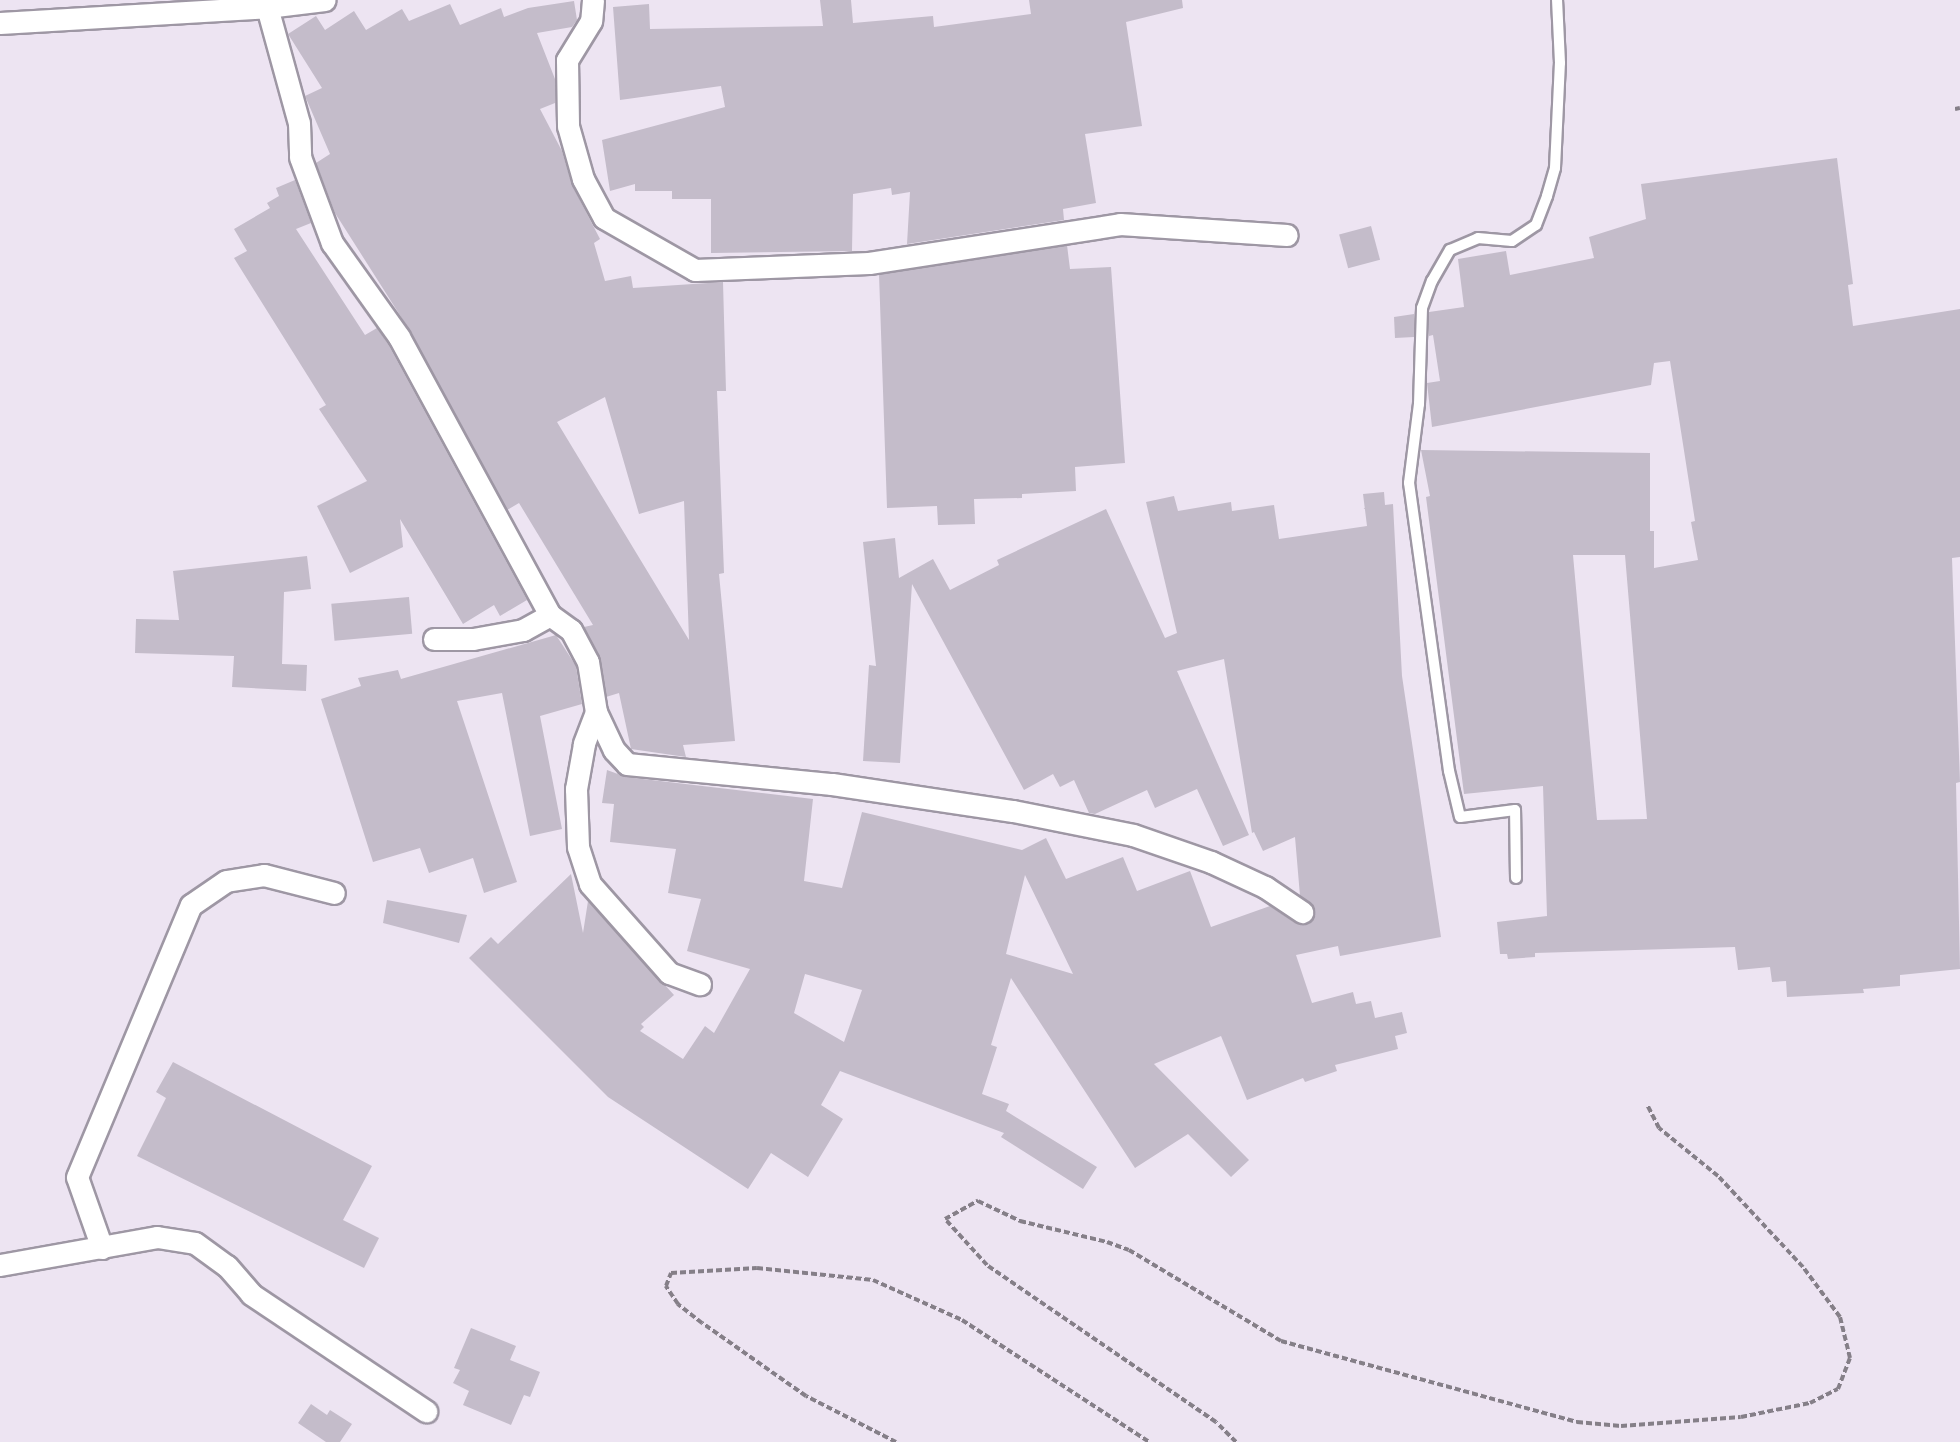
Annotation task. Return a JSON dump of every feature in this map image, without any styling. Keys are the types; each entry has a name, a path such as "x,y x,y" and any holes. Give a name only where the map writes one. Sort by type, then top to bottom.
{"street":[{"path":"0,23 185,6 267,8 325,0"},
{"path":"593,0 591,21 567,60 568,126 583,179 604,218 695,270 869,263 1120,224 1287,235"},
{"path":"267,8 299,123 300,157 332,243 399,337 550,615 571,630 588,662 596,712 614,750 627,764 832,784 1013,811 1133,835 1211,862 1265,887 1302,912"},
{"path":"435,639 473,639 523,630 550,615"},
{"path":"596,712 584,744 576,789 578,847 590,884 669,974 700,984"},
{"path":"102,1248 77,1177 191,905 226,881 264,875 334,893"},
{"path":"0,1265 157,1237 195,1243 227,1266 251,1294 426,1411"}],"lane":[{"path":"1516,878 1515,810 1460,817 1449,771 1408,483 1419,404 1422,308 1432,281 1450,250 1478,238 1512,241 1536,225 1547,196 1555,168 1560,63 1557,0"}],"path":[{"path":"1236,1442 1216,1422 987,1265 945,1219 978,1201 1020,1221 1107,1242 1129,1250 1281,1341 1577,1422 1621,1426 1741,1417 1810,1403 1838,1389 1850,1358 1840,1317 1803,1267 1718,1176 1659,1128 1648,1106"},
{"path":"896,1442 806,1396 678,1305 666,1286 671,1273 757,1268 873,1280 962,1320 1149,1442"}],"building":[{"path":"820,0 851,0 853,23 933,16 934,27 1031,14 1029,0 1182,0 1183,8 1126,22 1142,126 1085,134 1096,203 1063,209 1064,220 907,244 910,192 892,195 891,188 853,194 852,251 711,253 711,199 672,199 672,191 635,191 635,184 610,191 602,140 725,107 721,86 620,100 613,7 649,4 650,29 823,26"},
{"path":"574,1 577,20 572,27 537,33 555,79 555,103 540,109 562,151 572,185 600,239 594,243 605,281 631,276 633,288 723,282 726,391 717,391 724,573 719,574 735,741 683,745 686,757 631,749 619,693 606,697 600,660 584,627 593,625 519,503 507,510 410,331 335,213 316,163 330,154 305,96 322,88 288,34 316,16 325,30 354,11 366,30 402,9 409,21 450,4 460,25 501,8 504,17 528,8","holes":["605,397 639,514 684,501 689,640 557,422"]},
{"path":"1837,158 1853,284 1848,285 1853,326 1960,309 1960,557 1952,558 1960,782 1956,783 1960,969 1900,975 1900,986 1863,989 1864,993 1787,997 1786,981 1772,982 1770,967 1738,970 1735,947 1535,953 1535,957 1508,959 1507,954 1500,954 1497,922 1547,916 1543,786 1464,794 1426,497 1430,496 1421,450 1650,453 1650,531 1654,531 1654,568 1698,560 1691,522 1695,521 1670,361 1654,363 1651,385 1432,427 1427,383 1440,381 1433,335 1429,336 1429,312 1464,307 1458,259 1506,251 1510,275 1594,258 1589,237 1646,219 1641,184","holes":["1573,555 1625,555 1647,819 1597,820"]},
{"path":"295,180 311,223 296,229 365,335 377,328 388,344 527,600 500,616 494,605 463,624 400,519 403,547 350,573 317,506 367,481 319,409 326,405 234,258 247,251 234,229 270,208 267,203 279,196 276,188"},
{"path":"1371,226 1380,260 1348,268 1339,235"},
{"path":"1067,245 1070,269 1111,267 1125,463 1075,467 1076,491 1022,494 1022,498 974,499 975,524 938,525 937,506 887,508 879,274"},
{"path":"1414,314 1414,337 1395,338 1394,317"},
{"path":"1384,492 1385,505 1393,504 1402,676 1441,937 1340,956 1338,946 1296,955 1312,1003 1353,992 1356,1004 1371,1001 1375,1018 1402,1012 1407,1033 1395,1036 1398,1049 1335,1065 1337,1071 1305,1082 1303,1078 1247,1100 1221,1036 1154,1064 1249,1160 1231,1177 1188,1134 1135,1168 1011,978 991,1045 997,1047 982,1094 1009,1104 1006,1111 1097,1167 1083,1189 1001,1137 1004,1133 840,1071 821,1105 843,1119 808,1177 771,1153 748,1189 608,1097 469,958 491,937 498,944 571,874 583,933 588,901 674,995 641,1024 644,1027 640,1031 683,1059 705,1026 714,1033 750,969 687,951 701,899 668,893 676,849 610,842 614,804 602,803 607,770 626,777 813,799 804,881 842,888 862,812 1022,850 1046,838 1066,879 1123,857 1137,891 1190,871 1211,927 1270,906 1295,923 1308,923 1315,912 1300,896 1295,837 1263,851 1254,832 1252,833 1224,659 1177,671 1249,835 1223,846 1197,789 1155,808 1147,790 1095,814 1089,813 1074,780 1060,787 1053,774 1024,790 912,584 900,763 863,761 869,665 876,666 863,542 895,538 899,578 933,559 950,590 999,565 997,560 1106,509 1165,638 1177,633 1146,502 1174,496 1178,511 1231,502 1232,511 1274,505 1279,539 1367,526 1363,494","holes":["1025,875 1073,974 1006,954","805,974 862,990 844,1042 794,1013"]},
{"path":"307,556 311,589 284,592 282,664 307,665 306,691 232,687 234,656 135,653 136,619 179,620 173,571"},
{"path":"409,597 412,634 335,641 331,604"},
{"path":"556,635 576,666 582,704 540,716 562,829 530,836 502,693 457,701 517,882 484,893 473,858 429,873 420,848 373,862 321,699 361,686 358,678 398,670 401,679"},
{"path":"387,900 467,915 459,943 383,923"},
{"path":"173,1062 372,1166 343,1220 379,1238 364,1268 137,1156 166,1098 156,1092"},
{"path":"471,1328 516,1346 510,1360 540,1372 530,1397 524,1395 511,1425 463,1405 469,1391 453,1383 460,1370 454,1368"},
{"path":"311,1404 327,1415 330,1410 352,1424 340,1442 326,1442 298,1423"}]}
